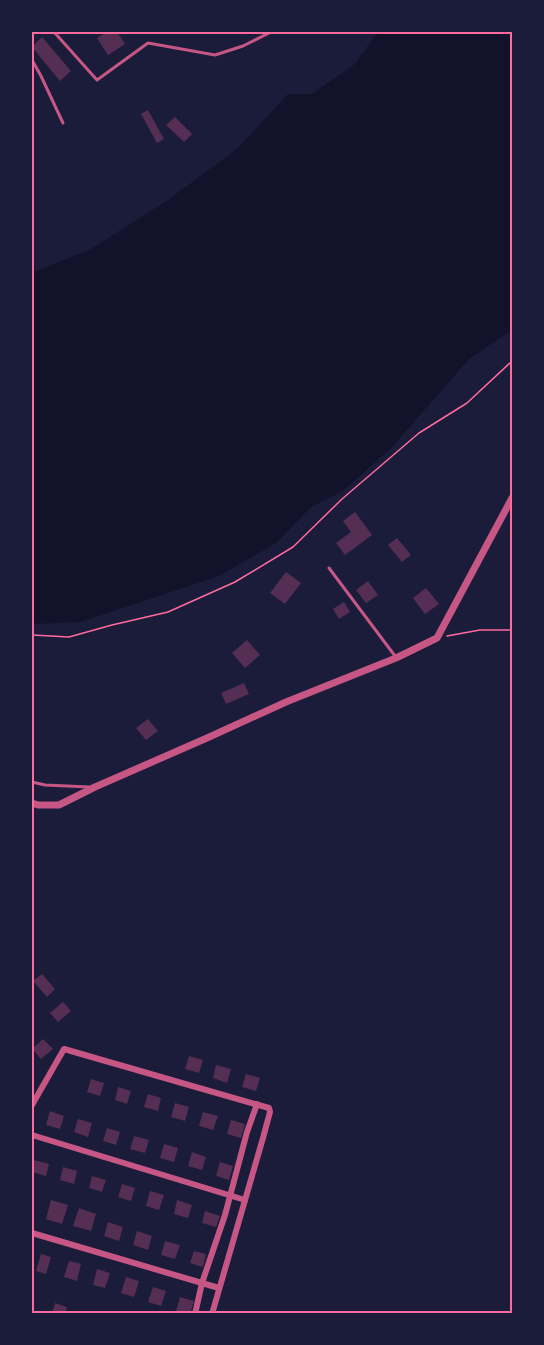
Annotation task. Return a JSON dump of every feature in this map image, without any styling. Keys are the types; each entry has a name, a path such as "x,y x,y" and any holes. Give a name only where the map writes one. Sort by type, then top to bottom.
{"street":[{"path":"32,803 59,805 286,702 396,658 437,638 513,498"},
{"path":"32,1105 64,1048 269,1108 270,1112 212,1314"},
{"path":"195,1314 202,1283 225,1215 247,1132 257,1104"},
{"path":"32,1135 245,1200"},
{"path":"32,1233 219,1288"}],"lane":[{"path":"54,32 98,80 148,43 215,55 243,46 271,32"},
{"path":"32,60 63,123"},
{"path":"329,568 396,658"},
{"path":"32,782 95,788"}],"path":[{"path":"32,635 69,637 168,612 235,582 293,547 342,499 419,433 467,403 513,361"},
{"path":"437,638 480,630 513,630"}],"shaded area":[{"path":"378,32 512,32 512,330 469,359 392,447 343,491 311,507 276,543 219,576 80,622 32,624 32,271 91,249 168,200 237,149 288,94 312,94 355,64"}],"building":[{"path":"107,32 117,32 125,44 108,55 97,38"},
{"path":"42,37 71,71 60,81 32,47"},
{"path":"148,110 164,139 157,143 141,114"},
{"path":"175,117 192,134 184,142 166,125"},
{"path":"355,512 372,535 345,555 336,543 351,532 343,521"},
{"path":"397,538 411,555 402,562 388,545"},
{"path":"286,572 301,583 285,604 270,593"},
{"path":"368,581 378,595 366,603 356,590"},
{"path":"426,588 439,604 425,614 413,598"},
{"path":"344,602 350,612 339,619 333,609"},
{"path":"247,640 260,655 245,668 232,653"},
{"path":"244,683 249,694 226,704 221,693"},
{"path":"148,719 158,731 146,740 136,728"},
{"path":"42,974 55,989 47,997 33,981"},
{"path":"63,1002 71,1011 58,1022 50,1013"},
{"path":"43,1039 53,1049 41,1059 32,1049"},
{"path":"189,1056 203,1060 199,1073 185,1069"},
{"path":"216,1065 231,1069 227,1083 213,1078"},
{"path":"246,1074 260,1078 256,1091 242,1087"},
{"path":"91,1079 104,1083 100,1096 87,1092"},
{"path":"118,1087 131,1091 127,1104 115,1100"},
{"path":"148,1094 161,1098 158,1111 144,1107"},
{"path":"175,1103 189,1107 185,1121 171,1117"},
{"path":"50,1111 64,1116 60,1129 46,1125"},
{"path":"203,1112 218,1116 213,1130 199,1126"},
{"path":"78,1119 92,1123 88,1137 74,1132"},
{"path":"231,1120 245,1124 241,1138 227,1134"},
{"path":"107,1128 120,1132 116,1145 103,1141"},
{"path":"134,1136 149,1140 145,1153 130,1149"},
{"path":"164,1144 178,1148 174,1162 160,1158"},
{"path":"192,1152 206,1157 202,1170 188,1166"},
{"path":"34,1160 49,1164 46,1176 32,1172"},
{"path":"220,1162 233,1166 229,1180 216,1176"},
{"path":"63,1167 77,1171 74,1184 60,1180"},
{"path":"92,1176 106,1180 102,1192 89,1188"},
{"path":"122,1184 135,1188 131,1201 118,1197"},
{"path":"150,1191 164,1195 159,1210 146,1206"},
{"path":"51,1200 68,1205 62,1224 46,1219"},
{"path":"177,1200 192,1205 188,1218 174,1214"},
{"path":"79,1208 96,1214 91,1231 73,1226"},
{"path":"205,1211 220,1216 216,1227 202,1223"},
{"path":"108,1222 123,1227 119,1241 104,1236"},
{"path":"137,1231 152,1236 148,1250 133,1245"},
{"path":"165,1241 180,1245 175,1259 161,1255"},
{"path":"194,1251 206,1254 203,1267 190,1263"},
{"path":"41,1254 51,1257 46,1274 36,1271"},
{"path":"69,1261 81,1264 77,1281 64,1277"},
{"path":"97,1269 110,1273 105,1288 93,1285"},
{"path":"126,1277 139,1281 134,1297 121,1293"},
{"path":"153,1287 166,1291 161,1306 148,1302"},
{"path":"180,1297 194,1301 190,1314 176,1311"},
{"path":"55,1303 67,1307 65,1314 52,1314"}]}
